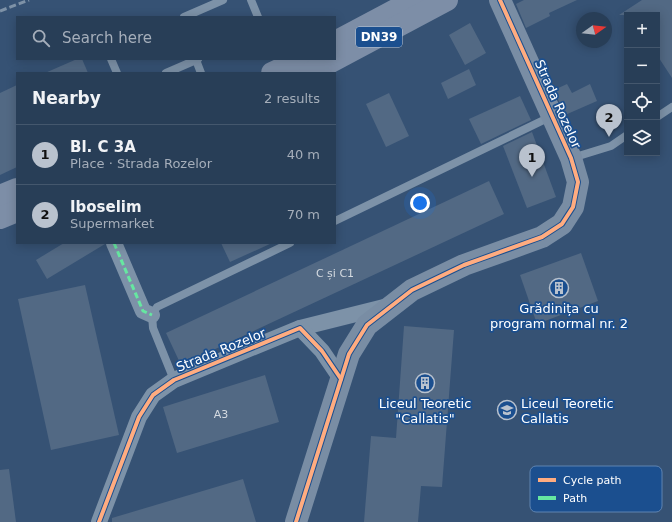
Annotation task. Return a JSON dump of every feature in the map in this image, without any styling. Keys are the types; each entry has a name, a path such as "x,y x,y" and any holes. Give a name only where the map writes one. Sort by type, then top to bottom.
{"main road":[{"name":"DN39","path":"336,41 414,0"},
{"name":"DN39","path":"336,59 447,0"},
{"path":"274,72 300,60"},
{"name":"DN39","path":"312,72 334,60"},
{"path":"0,196 16,189"},
{"path":"0,218 16,211"}],"street":[{"name":"Strada Rozelor","path":"296,522 349,354 367,326 412,290 464,265 542,237 562,224 573,207 578,182 571,158 500,0"},
{"path":"114,244 143,311 152,315"},
{"name":"Strada Rozelor","path":"98,522 139,417 153,395 174,380 300,328 392,305"},
{"path":"300,328 322,351 341,380"}],"lane":[{"path":"186,16 222,0"},
{"path":"251,0 258,16"},
{"path":"111,60 117,72"},
{"path":"168,72 194,60"},
{"path":"196,60 201,72"},
{"path":"660,115 672,107"},
{"name":"Strada Rozelor","path":"336,221 552,116"},
{"path":"571,158 611,146 624,138"},
{"path":"152,315 158,307 288,244"},
{"name":"Strada Rozelor","path":"152,315 153,328 174,380"}],"building":[{"path":"524,0 577,0 549,13 550,16 526,28 516,4"},
{"path":"642,0 672,0 672,78 660,60 660,12 624,12 624,15 619,15"},
{"path":"470,23 486,53 465,65 449,35"},
{"path":"75,60 82,60 88,72 47,72"},
{"path":"469,69 476,85 448,99 441,83"},
{"path":"567,84 572,93 590,84 597,101 565,115 554,90"},
{"path":"16,85 16,167 0,175 0,93"},
{"path":"389,93 409,136 386,147 366,104"},
{"path":"520,96 531,120 481,144 469,119"},
{"path":"532,132 556,197 527,208 503,146"},
{"path":"489,181 504,214 181,365 166,333"},
{"path":"62,244 105,244 47,279 36,260"},
{"path":"221,244 270,244 230,262"},
{"name":"Grădinița cu program normal nr. 2","path":"581,253 598,301 537,324 520,275"},
{"path":"85,285 119,435 51,450 18,299"},
{"name":"Liceul Teoretic \"Callatis\"","path":"404,326 454,330 442,487 421,486 418,522 364,522 371,436 396,438"},
{"path":"265,375 279,422 177,453 163,407"},
{"path":"9,469 16,522 0,522 0,470"},
{"path":"243,479 256,522 112,522 112,518"}],"railway":[{"path":"0,11 29,0"}],"marked path":[{"path":"114,244 143,311 152,315"}],"cycle path":[{"path":"296,522 349,354 367,325 412,290 464,265 542,237 562,224 573,207 578,182 571,158 500,0"},
{"path":"99,522 139,417 153,395 174,380 300,328 322,351 341,379"}],"place":[{"name":"Iboselim","path":"609,137"},
{"name":"Bl. C 3A","path":"532,177"},
{"name":"Grădinița cu program normal nr. 2","path":"559,288"},
{"name":"Liceul Teoretic \"Callatis\"","path":"425,383"},
{"name":"Liceul Teoretic Callatis","path":"507,410"}]}
